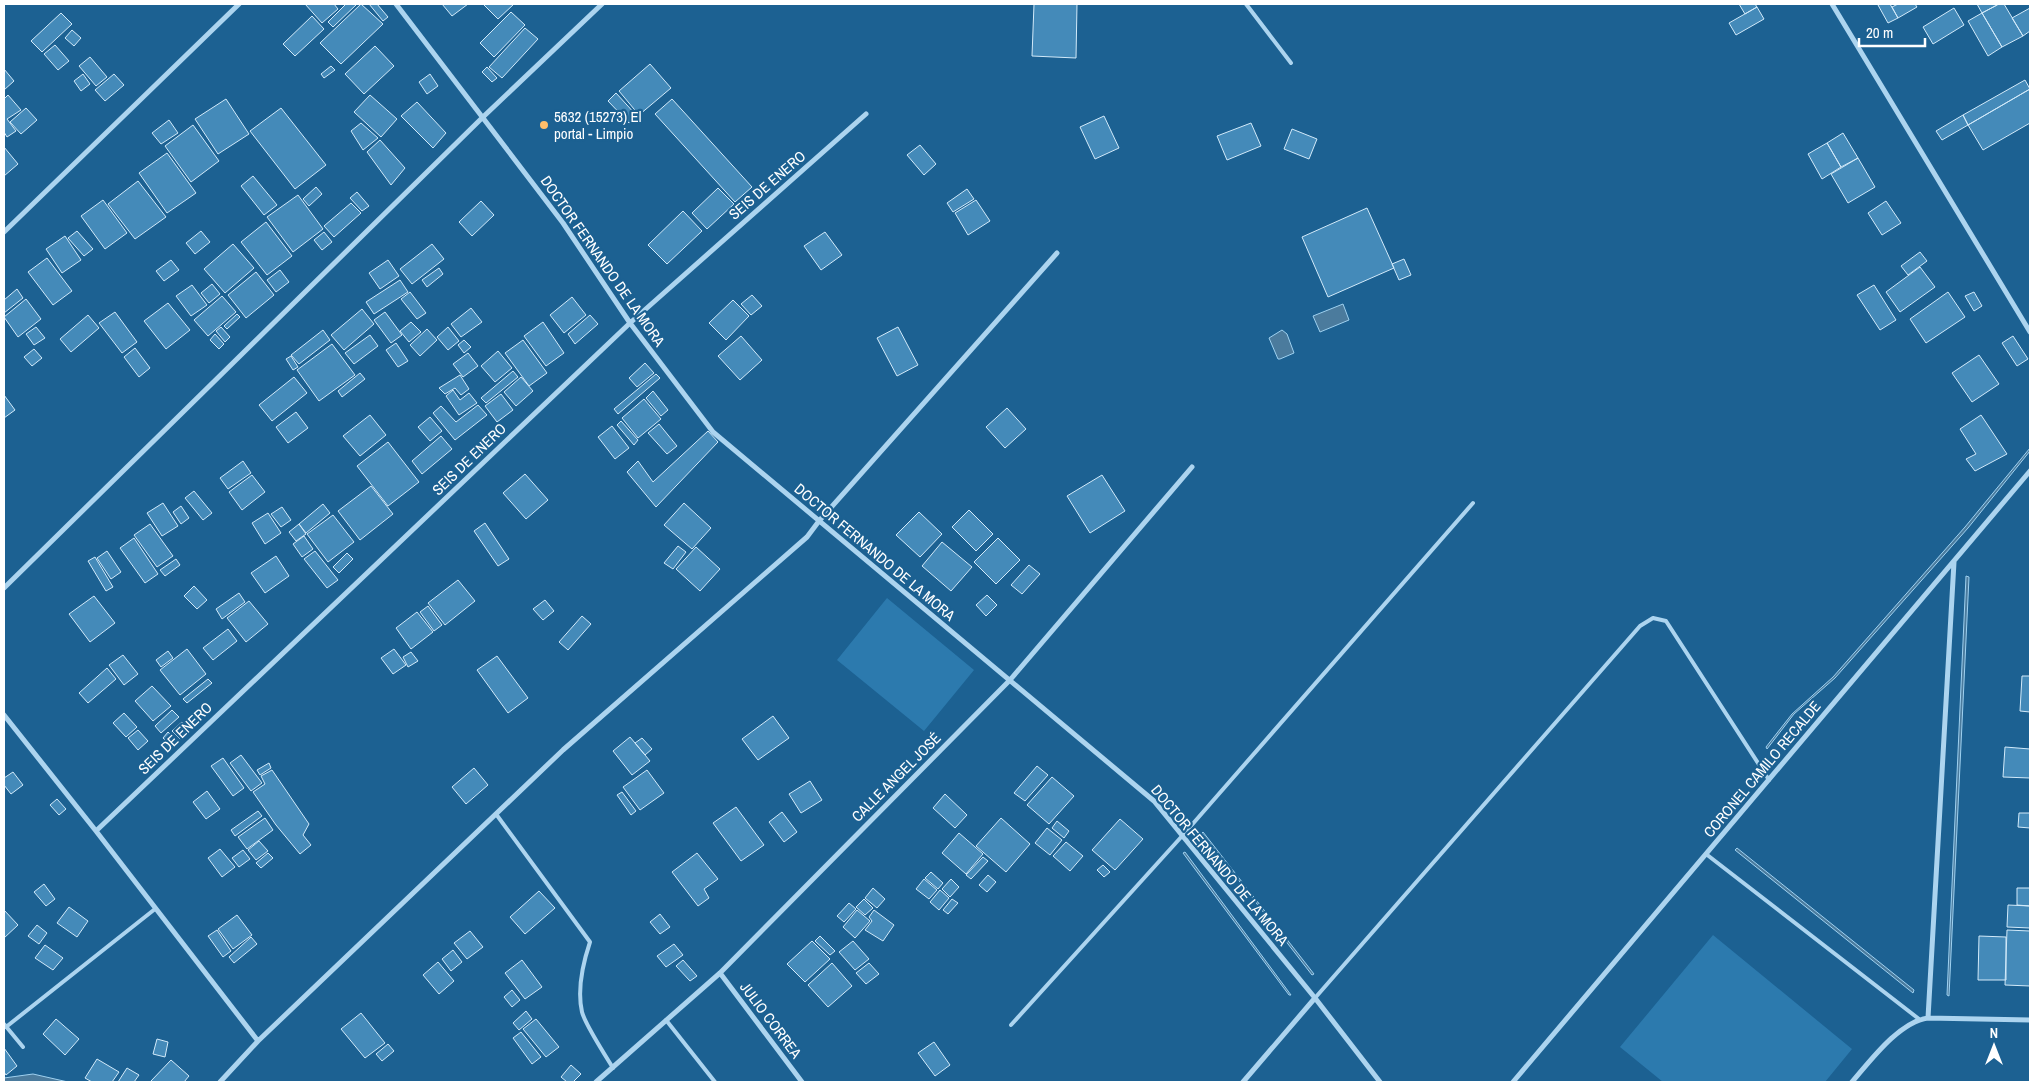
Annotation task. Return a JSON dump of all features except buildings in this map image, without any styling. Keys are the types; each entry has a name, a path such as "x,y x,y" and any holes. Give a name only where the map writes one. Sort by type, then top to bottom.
{"street":[{"path":"4,232 239,4"},
{"name":"DOCTOR FERNANDO DE LA MORA","path":"396,4 563,223 630,323 713,432 1154,801 1315,998 1380,1082"},
{"path":"4,588 483,118 602,4"},
{"path":"1832,4 2030,332"},
{"name":"SEIS DE ENERO","path":"96,831 630,323 866,114"},
{"path":"220,1082 258,1042 563,750 807,537 819,521 1057,253"},
{"name":"CALLE ANGEL JOSÉ","path":"596,1082 720,973 1010,680 1192,467"},
{"name":"CORONEL CAMILO RECALDE","path":"1513,1082 2030,471"},
{"path":"1928,1018 1954,561"},
{"path":"4,715 258,1042"},
{"name":"JULIO CORREA","path":"720,973 802,1082"},
{"path":"1243,1082 1315,998"},
{"path":"1852,1082 1879,1051 1895,1036 1919,1019 2030,1020"}],"lane":[{"path":"1246,4 1292,63"},
{"path":"1011,1024 1182,834 1473,503"},
{"path":"1315,998 1640,626 1653,618 1666,621 1769,780"},
{"path":"496,814 590,942 580,987 582,1013 612,1068"},
{"path":"1706,854 1919,1019"},
{"path":"23,1047 5,1026 155,908"},
{"path":"666,1020 715,1082"}],"shaded area":[{"path":"1343,304 1349,320 1320,332 1313,316"},
{"path":"1282,330 1287,334 1294,353 1278,359 1269,338"},
{"path":"2030,448 2030,451 1968,528 1835,678 1794,714 1767,749 1766,747 1792,714 1833,677 1965,527"},
{"path":"1966,576 1969,577 1949,996 1947,995"},
{"path":"887,598 974,670 924,731 837,660"},
{"path":"1203,832 1314,974 1312,975"},
{"path":"1737,848 1914,990 1913,993 1735,850"},
{"path":"1185,852 1291,995 1289,995 1183,853"},
{"path":"1713,935 1852,1049 1825,1082 1663,1082 1620,1047"},
{"path":"33,1074 68,1082 4,1082 4,1078"}],"place":[{"name":"5632 (15273) El portal - Limpio","path":"544,125"}]}
